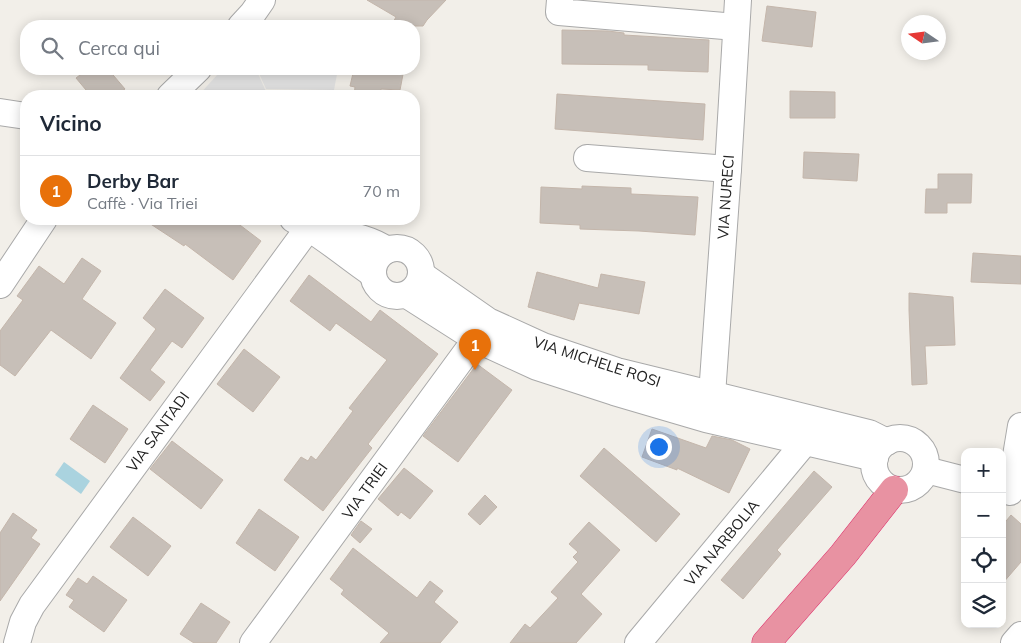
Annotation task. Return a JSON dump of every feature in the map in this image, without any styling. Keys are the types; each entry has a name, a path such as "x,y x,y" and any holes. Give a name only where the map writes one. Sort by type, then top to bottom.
{"highway":[{"path":"766,643 843,554 894,490"}],"street":[{"path":"247,20 262,0"},
{"path":"560,0 559,12 736,27"},
{"name":"VIA NURECI","path":"712,395 738,0"},
{"path":"176,90 192,75"},
{"path":"0,112 20,115"},
{"path":"587,158 728,169"},
{"path":"0,285 40,225"},
{"name":"VIA SANTADI","path":"17,643 23,622 32,605 300,225"},
{"name":"VIA MICHELE ROSI","path":"304,225 373,274 378,288 384,293 399,297 414,285"},
{"path":"309,225 366,239 387,250"},
{"path":"373,274 376,260 381,254 387,250 402,248 408,250 419,260 421,268 414,285"},
{"name":"VIA MICHELE ROSI","path":"414,285 543,346 617,371 869,433 881,450"},
{"name":"VIA MICHELE ROSI","path":"414,285 476,339 537,367 706,419 806,442 881,450"},
{"name":"VIA TRIEI","path":"253,643 476,339"},
{"path":"1011,493 1021,426"},
{"path":"895,438 903,438 919,446 924,453 926,470 917,484 910,489 902,491 886,487 876,474 874,466 881,450 895,438"},
{"name":"VIA NARBOLIA","path":"638,643 806,442"},
{"path":"926,470 961,479"},
{"path":"1014,643 1021,635"}],"shaded area":[{"path":"217,75 259,75 265,90 203,90"},
{"path":"260,75 337,75 334,90 266,89"}],"water":[{"path":"64,462 90,481 81,494 55,475"}],"building":[{"path":"367,0 446,0 423,26 420,26 420,20 394,20 396,17"},
{"path":"767,6 816,12 812,47 762,41"},
{"path":"562,30 608,31 624,33 624,35 709,40 708,72 648,70 648,65 562,64"},
{"path":"80,75 113,75 125,89 86,90 76,78"},
{"path":"353,75 403,75 400,90 355,90 355,87 350,86"},
{"path":"790,91 835,92 835,118 790,118"},
{"path":"557,94 705,104 703,140 555,129"},
{"path":"804,152 859,154 857,181 803,178"},
{"path":"938,174 972,174 971,203 947,203 947,213 925,213 926,189 938,189"},
{"path":"582,186 631,188 631,194 698,197 695,235 580,229 580,225 540,223 541,187 582,189"},
{"path":"152,225 240,225 261,241 233,280 185,244 184,246"},
{"path":"973,253 1021,256 1021,284 971,282"},
{"path":"82,258 101,271 82,299 116,323 91,359 51,330 15,376 0,365 0,331 23,300 17,296 39,266 64,284"},
{"path":"537,272 598,288 601,274 645,282 639,314 579,303 574,320 528,307"},
{"path":"309,275 371,322 380,310 438,354 368,444 372,448 323,511 284,480 301,457 308,461 311,456 316,460 353,411 349,408 387,360 336,323 330,331 290,301"},
{"path":"165,289 204,318 182,348 172,341 150,370 165,382 150,401 120,378 156,329 143,318"},
{"path":"909,293 953,297 955,345 925,346 927,384 912,385"},
{"path":"244,349 280,377 253,412 217,384"},
{"path":"477,364 512,390 458,462 423,436"},
{"path":"93,405 128,429 105,463 70,439"},
{"path":"652,429 706,448 712,436 732,440 750,449 729,493 677,468 677,470 642,457"},
{"path":"172,441 223,480 201,509 150,469"},
{"path":"604,448 680,514 656,542 580,476"},
{"path":"404,468 433,491 410,519 401,512 398,516 378,499"},
{"path":"814,471 832,487 777,550 781,554 743,599 721,580"},
{"path":"485,495 497,507 480,525 468,514"},
{"path":"259,509 299,537 275,571 236,543"},
{"path":"13,513 37,530 31,538 40,544 0,601 0,533"},
{"path":"1011,515 1021,524 1021,562 1006,579 1006,538 1006,521"},
{"path":"133,517 171,546 148,576 110,547"},
{"path":"361,521 372,529 360,543 351,535"},
{"path":"589,522 620,550 581,594 602,614 576,643 510,643 525,624 530,628 558,598 551,592 578,562 573,557 578,552 569,544"},
{"path":"353,548 417,598 430,581 443,591 434,602 458,622 440,643 380,643 389,633 341,594 344,590 330,579"},
{"path":"93,576 127,600 104,632 69,607 74,600 66,595 78,578 87,584"},
{"path":"201,603 230,622 216,643 194,643 180,634"}],"place":[{"name":"Derby Bar","path":"475,370"}]}
